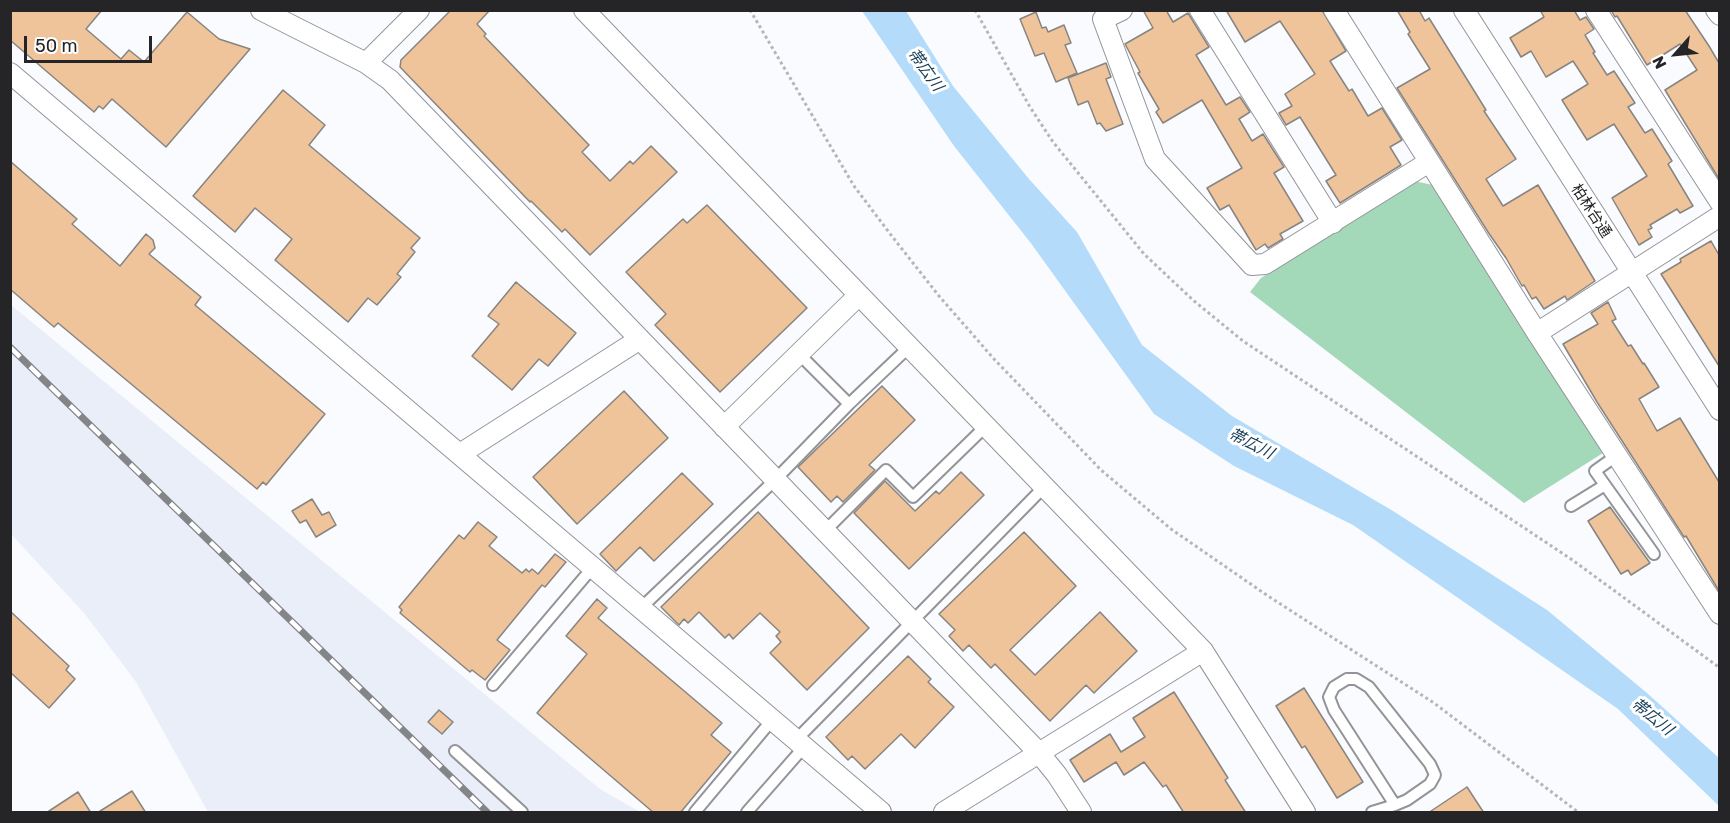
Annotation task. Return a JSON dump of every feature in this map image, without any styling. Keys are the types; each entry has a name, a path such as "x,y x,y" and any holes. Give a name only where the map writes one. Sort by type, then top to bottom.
{"street":[{"path":"261,10 366,63 390,80 1040,754 1057,775 1081,813"},
{"path":"366,63 419,10"},
{"path":"584,10 1203,651 1305,813"},
{"path":"1122,10 1103,19 1155,159 1252,265 1265,264 1333,224 1428,162"},
{"path":"1200,10 1333,224"},
{"path":"1334,10 1428,162 1719,615"},
{"name":"柏林台通","path":"1464,10 1719,410"},
{"path":"1596,10 1719,202"},
{"path":"1716,10 1719,15"},
{"path":"10,73 881,813"},
{"path":"1537,333 1719,216"},
{"path":"724,427 859,295"},
{"path":"460,454 640,339"},
{"path":"944,813 1203,651"}],"lane":[{"path":"641,608 909,347"},
{"path":"799,354 849,404"},
{"path":"825,531 886,470 913,497 986,426"},
{"path":"1616,456 1595,471 1654,554"},
{"path":"1571,506 1605,485"},
{"path":"747,813 800,744 912,622 1044,487"},
{"path":"493,685 593,567"},
{"path":"1372,813 1395,805 1407,800 1430,784 1435,775 1430,764 1369,687 1356,679 1347,679 1334,687 1329,697 1395,805"},
{"path":"695,813 772,720"},
{"path":"455,751 522,813"}],"path":[{"path":"750,10 854,186 891,235 993,359 1101,471 1171,529 1268,596 1434,703 1578,813"},
{"path":"975,10 1030,107 1053,142 1144,254 1194,301 1243,341 1571,560 1719,668"}],"shaded area":[{"path":"11,305 600,789 640,812 208,812 136,682 84,613 11,534"}],"green space":[{"path":"1414,181 1433,185 1603,453 1524,503 1250,292 1261,278"}],"water":[{"name":"帯広川","path":"862,11 906,11 953,86 1029,179 1077,232 1142,345 1232,416 1393,511 1547,610 1647,693 1719,758 1719,806 1618,709 1353,525 1234,466 1154,414 1030,242 954,146"}],"building":[{"path":"10,10 102,10 86,29 121,59 129,50 144,62 187,12 219,39 250,49 166,147 112,99 103,109 99,106 94,112 10,40"},
{"path":"451,10 490,10 477,24 486,34 484,36 589,145 582,152 610,181 630,161 633,164 651,146 677,172 590,255 565,229 562,232 530,202 400,67 401,60"},
{"path":"1143,10 1166,10 1173,22 1188,13 1209,47 1196,55 1226,105 1240,97 1250,112 1239,119 1252,141 1263,134 1284,167 1274,173 1303,221 1280,234 1283,239 1268,248 1265,244 1256,250 1229,205 1220,210 1207,188 1242,168 1202,100 1163,123 1156,112 1159,109 1138,73 1140,72 1125,44 1153,28"},
{"path":"1226,10 1322,10 1346,51 1330,61 1349,91 1352,89 1368,116 1382,108 1402,140 1390,147 1401,165 1340,203 1326,181 1336,175 1300,117 1286,125 1279,113 1292,106 1285,94 1315,74 1280,21 1245,42"},
{"path":"1397,10 1419,10 1425,21 1429,18 1486,110 1484,111 1516,159 1486,179 1503,206 1538,185 1595,281 1567,300 1565,296 1544,309 1536,297 1532,299 1397,88 1430,69 1408,34 1410,32"},
{"path":"1540,10 1574,10 1580,20 1586,17 1594,29 1585,35 1595,52 1593,53 1607,75 1614,71 1635,103 1628,107 1645,133 1652,129 1672,161 1668,164 1693,206 1680,213 1677,209 1650,225 1652,228 1648,230 1652,237 1639,245 1612,198 1647,176 1614,124 1587,140 1562,100 1588,84 1573,61 1546,77 1531,51 1521,57 1510,38 1544,17"},
{"path":"1611,10 1685,10 1709,46 1719,63 1719,179 1665,90 1697,70 1680,44 1647,65"},
{"path":"1036,12 1042,28 1046,27 1048,32 1064,25 1071,43 1065,45 1077,73 1056,82 1044,53 1035,56 1020,19"},
{"path":"1106,63 1111,77 1106,79 1123,124 1106,131 1100,123 1097,124 1088,101 1078,105 1068,78"},
{"path":"283,90 325,125 309,145 420,238 411,248 415,252 397,274 401,277 377,305 368,298 348,322 275,260 292,239 255,208 235,232 193,196"},
{"path":"10,161 77,219 72,224 120,266 146,234 153,240 155,248 149,254 201,297 195,305 325,414 266,485 263,482 257,489 58,323 54,327 10,289"},
{"path":"707,205 807,308 720,392 655,325 666,314 626,272 683,219 687,223"},
{"path":"1711,241 1719,255 1719,366 1661,274 1681,262 1680,259"},
{"path":"516,282 576,333 548,366 539,359 512,390 472,356 499,324 488,316"},
{"path":"1608,302 1616,319 1612,321 1659,387 1639,399 1657,431 1680,418 1719,482 1719,591 1686,536 1684,537 1597,402 1563,344 1598,324 1591,313"},
{"path":"882,386 915,420 869,465 875,470 843,502 837,496 831,502 798,467"},
{"path":"624,391 668,438 577,524 533,477"},
{"path":"961,472 984,495 909,569 854,513 885,481 915,511 936,491 939,494"},
{"path":"682,473 713,504 654,561 640,547 616,571 600,554"},
{"path":"312,499 322,515 329,512 336,525 316,537 306,520 300,523 292,511"},
{"path":"1610,507 1650,563 1631,575 1628,570 1621,574 1588,521"},
{"path":"758,512 869,628 807,690 770,653 781,642 776,636 780,632 760,613 733,639 729,634 725,638 699,612 688,623 684,619 679,625 661,607"},
{"path":"478,522 497,537 489,546 522,573 526,569 529,572 532,569 538,574 555,554 566,562 545,587 542,585 497,640 510,650 485,680 472,670 470,672 400,613 402,610 399,607 459,535 464,539"},
{"path":"1024,532 1076,586 1010,650 1035,675 1100,612 1137,651 1094,693 1086,685 1050,721 995,664 991,668 969,645 963,651 949,636 955,630 939,614"},
{"path":"597,599 607,608 598,618 722,723 711,735 731,752 680,813 654,813 537,713 587,654 566,636"},
{"path":"10,611 69,666 66,670 75,679 49,708 10,672"},
{"path":"908,656 931,679 928,682 954,707 915,748 901,734 865,769 852,756 848,760 826,737"},
{"path":"1304,688 1363,782 1337,798 1305,746 1302,748 1276,706"},
{"path":"1174,692 1228,778 1225,780 1246,813 1184,813 1166,785 1163,787 1144,762 1124,775 1116,762 1084,782 1070,760 1110,734 1121,752 1145,737 1133,718"},
{"path":"439,710 453,722 442,734 428,722"},
{"path":"1467,787 1484,813 1428,813"},
{"path":"132,791 146,813 97,813"},
{"path":"78,792 91,813 46,813"}],"railway":[{"path":"10,347 487,812"}]}
